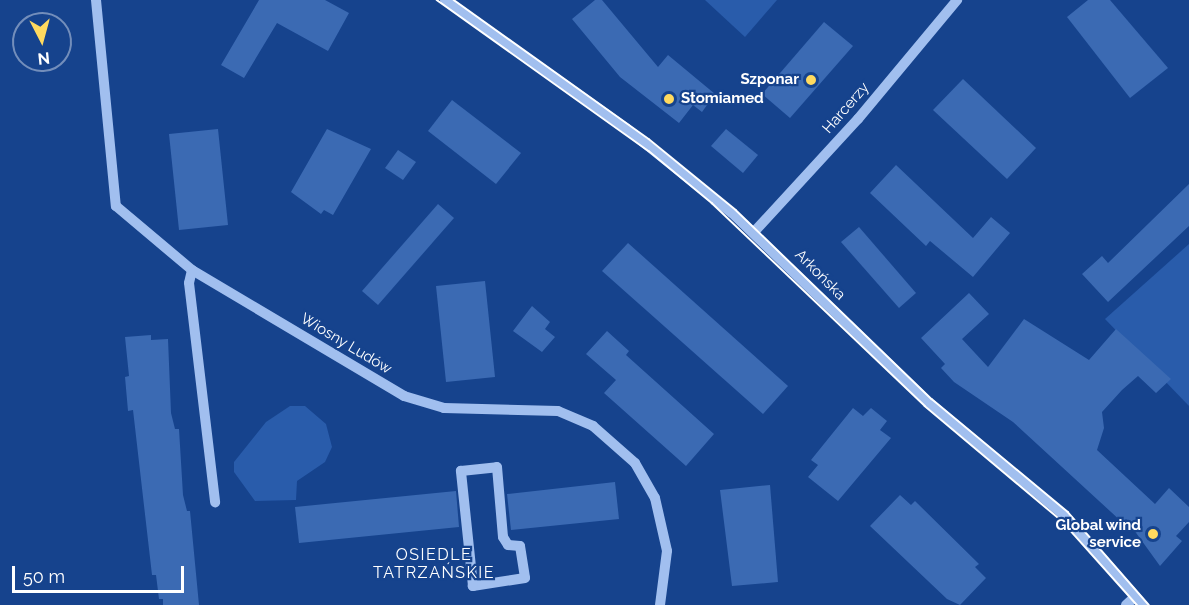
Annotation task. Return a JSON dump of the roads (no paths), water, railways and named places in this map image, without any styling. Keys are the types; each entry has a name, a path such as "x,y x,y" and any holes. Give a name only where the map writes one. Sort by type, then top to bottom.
{"street":[{"name":"Wiosny Ludów","path":"96,0 116,206 192,270 404,396 444,408 558,411 593,426 635,463 655,498 667,551 660,605"},
{"name":"Arkońska","path":"445,0 627,129 754,232 926,400 1060,512 1140,601"},
{"name":"Harcerzy","path":"754,232 858,119 957,0"},
{"path":"192,270 189,283 215,502"},
{"path":"497,467 503,537 508,545 520,546 525,578 473,586 461,471 497,467"},
{"path":"1126,605 1140,601"}],"tram line":[{"path":"437,0 649,151 712,203 925,406 1062,521 1137,605"},
{"path":"454,0 649,139 736,210 932,399 1068,512 1149,605"}],"place":[{"name":"Szponar","path":"811,80"},
{"name":"Stomiamed","path":"669,99"},
{"name":"Global wind service","path":"1153,534"}],"district":[{"name":"OSIEDLE TATRZAŃSKIE","path":"434,564"}]}
